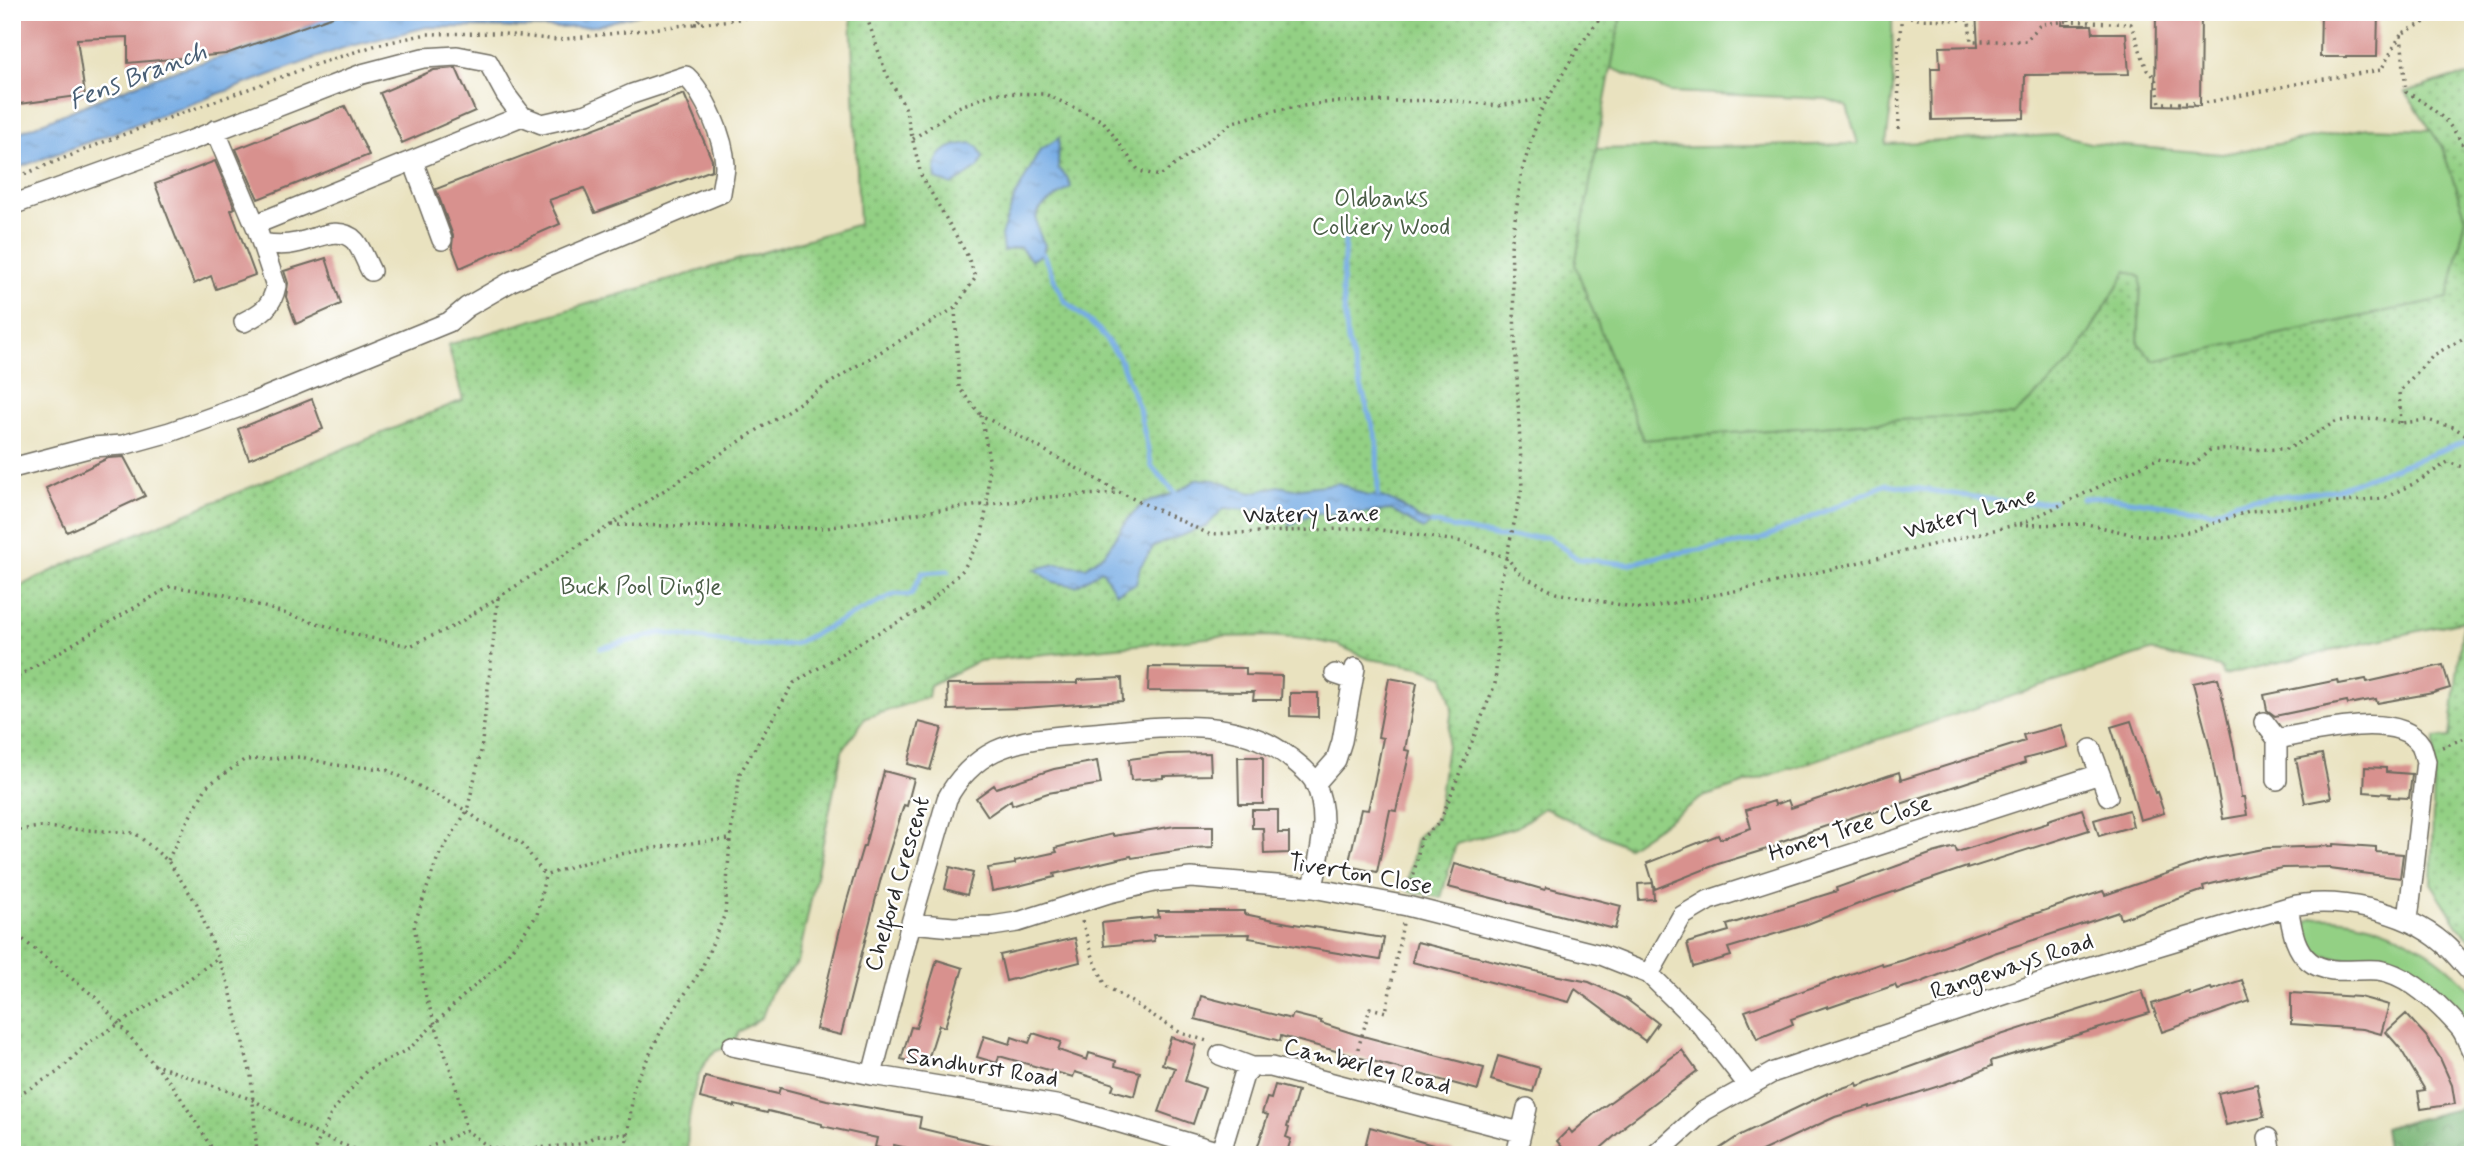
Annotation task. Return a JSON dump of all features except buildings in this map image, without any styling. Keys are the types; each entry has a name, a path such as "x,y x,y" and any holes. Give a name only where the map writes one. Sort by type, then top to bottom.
{"street":[{"path":"12,205 362,74 423,58 457,56 488,62 506,95 522,116 542,124 587,114 632,94 686,76 704,97 716,127 725,164 721,193 512,281 467,307 449,322 251,403 170,432 123,445 92,447 12,468"},
{"path":"266,220 522,116"},
{"path":"215,131 262,243 276,286 274,296 263,312 244,322"},
{"path":"413,161 442,240"},
{"path":"262,243 286,244 334,233 343,234 354,240 371,271"},
{"path":"1312,888 1322,840 1321,802 1315,783 1336,760 1342,741 1348,674"},
{"path":"2263,722 2277,739 2277,780"},
{"path":"2277,739 2364,724 2398,729 2421,745 2426,761 2408,920"},
{"name":"Chelford Crescent","path":"872,1075 911,923 947,799 953,786 969,769 993,752 1038,738 1122,731 1213,728 1258,738 1281,750 1315,783"},
{"path":"2091,749 2108,796"},
{"name":"Honey Tree Close","path":"1649,974 1682,916 1709,900 2100,775"},
{"name":"Tiverton Close","path":"911,923 953,927 1018,922 1077,902 1154,882 1191,878 1312,888 1406,912 1601,955 1649,974 1701,1025 1748,1085"},
{"name":"Rangeways Road","path":"1655,1155 1704,1111 1774,1072 2072,972 2288,907 2324,902 2374,910 2408,920 2442,942 2473,975"},
{"path":"2288,907 2295,942 2309,961 2334,970 2380,970 2403,977 2462,1031 2473,1054"},
{"name":"Sandhurst Road","path":"732,1046 872,1075 1062,1106 1220,1153"},
{"path":"1220,1055 1252,1067"},
{"name":"Camberley Road","path":"1220,1153 1244,1075 1252,1067 1271,1066 1520,1132"},
{"path":"1516,1155 1527,1108"}],"path":[{"path":"694,24 709,12"},
{"path":"739,12 740,19"},
{"path":"12,179 114,138 377,45 427,34 495,33 557,40 740,19 762,12"},
{"path":"12,680 172,586 225,595 356,635 410,646 454,626 855,367 955,308 976,277 966,253 921,175 905,107 886,73 865,12"},
{"path":"1348,1086 1370,1008 1386,1012 1421,839 1440,822 1495,684 1498,642 1494,612 1522,488 1511,247 1522,171 1540,112 1580,46 1605,12"},
{"path":"2068,12 2068,21"},
{"path":"1899,130 1900,13 1916,19 1969,20 1971,41 2026,41 2041,24 2068,21 2131,24 2147,70 2155,77 2160,103 2204,103 2381,70 2401,34 2429,20 2433,12"},
{"path":"2401,34 2406,92 2431,106 2447,122 2466,149 2473,169"},
{"path":"912,140 958,107 995,93 1045,94 1103,121 1139,171 1160,176 1233,122 1277,110 1331,102 1452,100 1498,106 1549,98"},
{"path":"625,1155 634,1086 664,1025 701,970 725,914 730,839 740,773 794,683 864,640 921,610 963,570 982,537 989,459 981,415 959,388 955,308"},
{"path":"2400,423 2399,392 2432,356 2473,333"},
{"name":"Watery Lane","path":"981,415 1121,493 1209,534 1367,528 1464,542 1507,558 1522,576 1556,593 1643,609 1760,586 2014,525 2160,458 2192,466 2210,450 2288,449 2337,421 2374,418 2400,423 2427,420 2453,427 2473,439"},
{"path":"2014,525 2087,524 2131,534 2162,537 2192,531 2249,511 2384,498 2417,482 2448,462 2473,471"},
{"path":"610,525 826,528 987,504 1121,493"},
{"path":"498,598 481,751 467,811 438,858 414,925 426,997 466,1130 490,1148 514,1150 580,1144 596,1136 628,1134"},
{"path":"2424,756 2473,735"},
{"path":"168,861 208,786 244,760 301,757 335,765 386,769 522,843 545,876 537,915 502,962 409,1049 367,1070 332,1112 312,1155"},
{"path":"12,831 40,827 135,833 168,861 197,904 233,999 251,1075 257,1155"},
{"path":"545,876 567,867 673,844 730,839"},
{"path":"1077,902 1094,960 1107,986 1181,1032 1219,1044 1220,1055"},
{"path":"12,931 95,997 174,1087 216,1155"},
{"path":"12,1098 58,1072 88,1043 174,990 218,958"},
{"path":"153,1064 253,1100 321,1136 363,1153 420,1152 466,1130"}],"green space":[{"name":"Buck Pool Dingle","path":"851,12 1624,12 1620,19 1575,265 1643,440 1925,418 2015,415 2072,361 2127,271 2141,277 2138,343 2154,361 2448,298 2466,218 2442,147 2406,92 2455,77 2473,76 2473,942 2459,927 2431,883 2435,738 2450,737 2463,621 2223,675 2220,667 2150,651 1703,797 1628,847 1544,808 1517,827 1456,844 1441,898 1406,890 1417,837 1437,818 1452,708 1444,676 1420,667 1369,659 1338,645 1306,639 1267,636 1216,637 978,661 930,685 928,697 865,718 842,751 798,962 772,990 762,1017 739,1032 732,1046 716,1051 708,1058 692,1099 688,1155 12,1155 12,590 92,552 463,400 448,345 859,224"},
{"path":"1624,12 1892,12 1893,91 1886,144 2056,135 2090,143 2222,154 2368,128 2431,130 2442,147 2466,218 2448,298 2154,361 2138,343 2141,284 2127,271 2072,361 2015,415 1886,421 1643,440 1575,265 1596,149 1858,144 1847,106 1827,99 1670,92 1611,68 1620,19"},
{"path":"2337,918 2381,928 2422,948 2441,961 2473,993 2473,1029 2434,984 2405,965 2326,956 2309,949 2299,929 2305,928 2310,920"},
{"path":"2473,1105 2473,1155 2388,1155 2384,1128"}],"water":[{"path":"327,12 645,12 597,26 427,27 343,48 12,170 12,135 167,73 277,39 316,21"},
{"path":"1059,138 1058,168 1067,177 1071,187 1045,204 1037,216 1036,223 1045,245 1043,254 1031,260 1020,247 1003,251 1001,235 1015,197 1040,150"},
{"path":"971,143 978,147 983,157 979,167 952,185 936,179 936,163 943,152 948,148"},
{"path":"1198,479 1215,480 1251,493 1278,486 1294,489 1339,483 1367,496 1378,495 1402,506 1417,518 1432,523 1423,529 1391,510 1352,514 1313,513 1289,526 1289,513 1224,508 1207,526 1154,546 1140,567 1136,584 1116,593 1102,570 1076,586 1053,582 1035,569 1056,564 1086,567 1105,553 1128,519 1144,503 1175,493"}],"waterway":[{"path":"1345,240 1342,290 1348,342 1377,441 1378,495"},
{"path":"1043,254 1064,300 1099,330 1119,357 1139,409 1152,467 1175,493"},
{"path":"2082,498 2108,497 2213,512 2237,501 2334,490 2464,442"},
{"path":"1432,523 1498,537 1548,537 1578,559 1630,564 1665,555 1757,541 1887,484 2020,504 2053,501"},
{"path":"601,648 661,633 755,646 794,644 895,594 911,595 922,573 948,571"}],"water label":[{"name":"Fens Branch","path":"138,77"}],"park label":[{"name":"Oldbanks Colliery Wood","path":"1381,213"}]}
